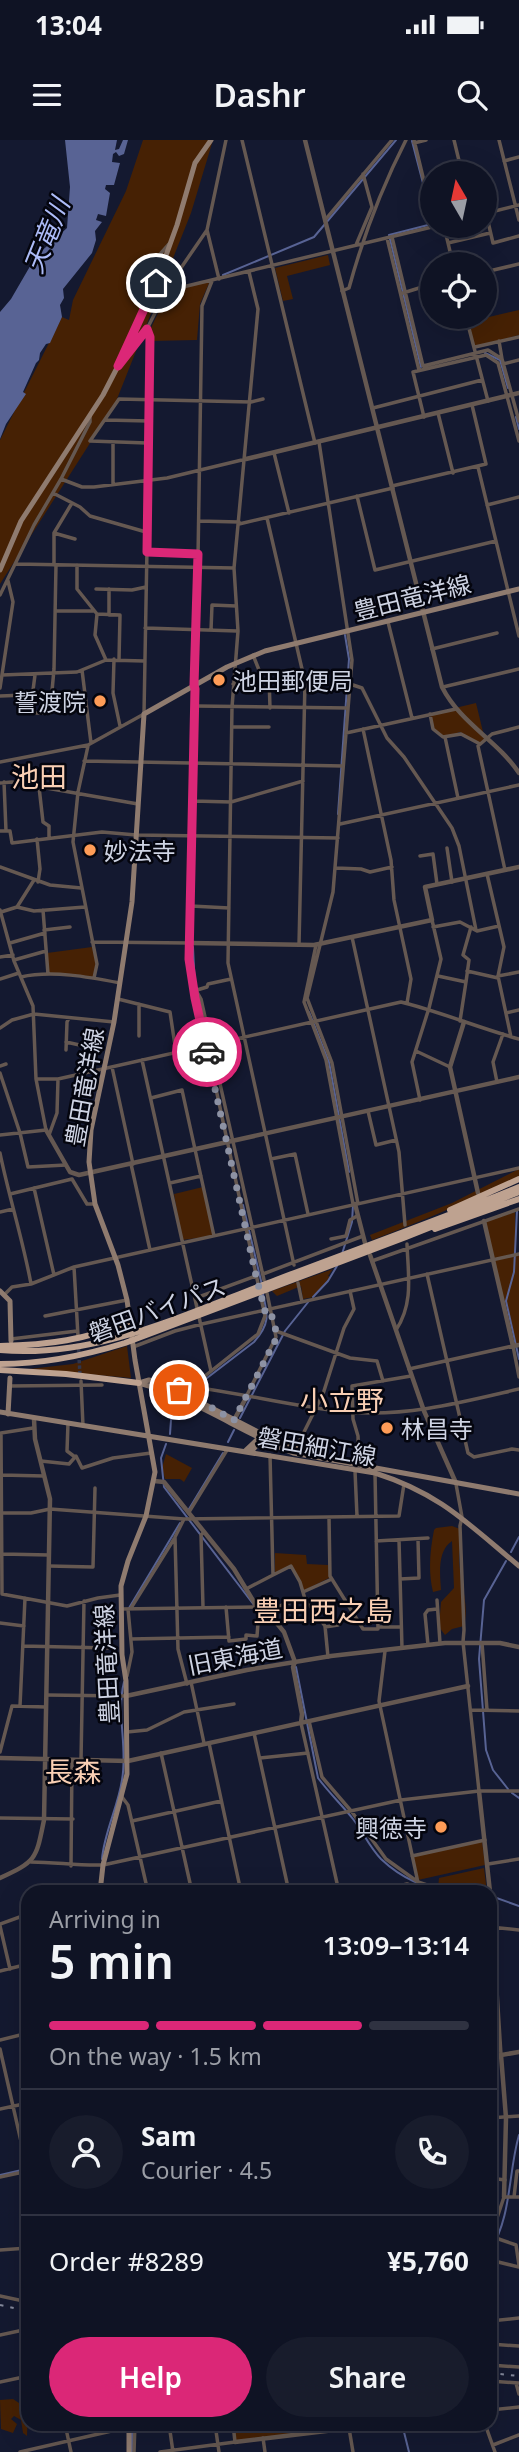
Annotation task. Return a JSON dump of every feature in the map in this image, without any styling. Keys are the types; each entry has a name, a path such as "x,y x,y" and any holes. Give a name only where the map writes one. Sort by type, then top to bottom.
{"highway":[{"path":"423,1224 519,1179"},
{"name":"磐田バイパス","path":"0,1364 54,1362 83,1356 366,1252 423,1224 519,1189"},
{"name":"磐田バイパス","path":"375,1246 407,1243 519,1189"},
{"path":"407,1243 519,1199"},
{"path":"0,1348 67,1342 131,1321"},
{"name":"磐田バイパス","path":"0,1348 28,1353 124,1339"},
{"path":"0,1370 76,1375 139,1384"}],"main road":[{"path":"0,570 21,521 90,415 118,366 156,283 195,163 211,140"},
{"name":"豊田竜洋線","path":"101,1885 103,1865 122,1797 128,1761 126,1678 122,1654 126,1609 120,1595 124,1572 146,1516 154,1481 152,1453 127,1300 116,1258 94,1204 90,1174 91,1130 108,1068 132,902 144,714 253,655 519,589"},
{"path":"3,1292 11,1308 11,1340"},
{"path":"8,1413 10,1378"},
{"path":"139,1384 149,1380 173,1386 262,1438 357,1466 519,1494"},
{"path":"139,1384 170,1393 293,1452 341,1461"},
{"name":"磐田細江線","path":"0,1412 248,1452 357,1466 404,1482 435,1498 462,1517 519,1566"},
{"path":"248,1452 262,1438"},
{"path":"131,2431 131,2452"}],"street":[{"path":"173,289 172,281 207,230 226,140"},
{"path":"242,140 317,443 352,660 334,892 303,997 330,1056 357,1216 366,1252 424,1411 456,1484 462,1517 463,1642 490,1885"},
{"path":"305,140 442,687 456,709 511,761 519,773"},
{"path":"325,220 392,140"},
{"path":"342,291 349,288 362,244 406,140"},
{"path":"420,165 414,141 426,140"},
{"path":"454,140 459,161"},
{"path":"499,140 519,220"},
{"path":"504,161 519,158"},
{"path":"356,246 372,207 363,174"},
{"path":"497,211 517,206"},
{"path":"207,230 219,279"},
{"path":"118,366 147,329 163,294 173,289 420,230"},
{"path":"492,238 493,243 519,236"},
{"path":"389,237 423,366 488,350 503,362 519,360"},
{"path":"447,238 450,252"},
{"path":"448,243 470,238"},
{"path":"139,278 171,243"},
{"path":"497,269 519,264"},
{"path":"249,272 258,309 234,568 238,631 232,707 228,963 294,1264"},
{"path":"212,281 202,306 190,967 256,1276 276,1331 275,1341 234,1420"},
{"path":"403,293 420,288"},
{"path":"403,293 419,370"},
{"path":"0,762 90,744 144,714 150,400 150,337 147,329"},
{"path":"469,329 488,401"},
{"path":"424,417 413,372 476,352 499,341 519,337"},
{"path":"499,341 519,441"},
{"path":"476,352 498,363 519,421"},
{"path":"372,408 482,380"},
{"path":"61,479 82,487 113,485 200,471 519,393"},
{"path":"148,443 90,441 119,400 251,402 263,399"},
{"path":"199,521 239,523 267,518 486,464 472,405"},
{"path":"438,413 453,473"},
{"path":"0,595 34,525 90,422 90,415"},
{"path":"105,420 149,421"},
{"path":"113,442 113,485"},
{"path":"274,453 289,513"},
{"path":"478,467 519,636"},
{"path":"53,493 90,516 147,532"},
{"path":"357,496 375,570 496,541"},
{"path":"487,505 519,497"},
{"path":"34,675 30,713 50,713 54,674 54,533 72,503"},
{"path":"267,518 305,682 299,945"},
{"path":"54,533 75,539"},
{"path":"147,552 198,554"},
{"path":"16,564 234,568"},
{"path":"77,565 77,589 96,613 95,635 106,660"},
{"path":"0,688 13,602 8,581"},
{"path":"96,589 132,590 146,587"},
{"path":"109,589 109,615"},
{"path":"211,630 212,605 236,606"},
{"path":"55,611 120,615 120,660"},
{"path":"388,621 412,719"},
{"path":"145,628 238,631"},
{"path":"432,649 497,633"},
{"path":"0,649 7,650"},
{"path":"233,684 259,685 259,670 253,655"},
{"path":"2,675 54,674 82,670 114,659 144,661"},
{"path":"114,659 113,693 121,727"},
{"path":"442,687 519,668"},
{"path":"82,670 90,744 78,792 73,834 74,853 97,964 94,978"},
{"path":"270,677 270,708"},
{"path":"350,684 362,688 387,738 404,757 452,828 459,846 473,929 463,955 470,960 462,1022 450,1067 478,1193"},
{"path":"0,696 52,694"},
{"path":"195,706 348,708"},
{"path":"346,733 456,709"},
{"path":"430,714 433,729 444,737 458,798"},
{"path":"232,727 269,727"},
{"path":"505,870 478,746 492,734 519,727"},
{"path":"363,729 392,867 394,900 411,979 407,1003"},
{"path":"444,737 461,734 480,744"},
{"path":"84,761 343,766"},
{"path":"193,801 231,802 303,781"},
{"path":"138,804 78,792 2,782 3,831 10,831 12,843 102,832 136,835 338,838"},
{"path":"340,824 519,785"},
{"path":"39,786 43,822 49,826 49,838"},
{"path":"17,907 36,881 40,869 37,839"},
{"path":"447,848 452,881"},
{"path":"420,856 433,854 437,885"},
{"path":"0,867 50,885 81,888"},
{"path":"336,869 361,869 370,872 392,867"},
{"path":"420,1100 412,1062 442,959 425,887 519,867"},
{"path":"487,874 504,947 498,977 511,1037"},
{"path":"191,906 229,908"},
{"path":"85,907 34,911 17,907 0,911 20,975 30,994 34,1014 36,1079 48,1133 87,1204 94,1204"},
{"path":"43,910 49,975"},
{"path":"92,942 319,945 432,920"},
{"path":"433,927 460,922 473,929 499,926"},
{"path":"10,943 44,931 70,927"},
{"path":"352,937 397,1140 405,1225"},
{"path":"0,957 46,951"},
{"path":"467,971 498,977 519,972"},
{"path":"0,979 20,975 49,975 120,983"},
{"path":"439,976 466,982"},
{"path":"195,987 207,987 208,984 231,979"},
{"path":"195,987 201,999 264,1280"},
{"path":"118,999 170,1012 176,1052"},
{"path":"36,1079 58,1080 401,1002 429,1008 462,1022 519,1039"},
{"path":"139,1004 139,1036"},
{"path":"506,1013 519,1010"},
{"path":"0,1028 12,1020 34,1014 114,1022"},
{"path":"66,1050 69,1018"},
{"path":"497,1082 493,1062 503,1034"},
{"path":"66,1042 84,1046"},
{"path":"416,1051 450,1067"},
{"path":"142,1060 211,1371"},
{"path":"0,1066 6,1064"},
{"path":"108,1068 150,1250"},
{"path":"0,1073 29,1167 66,1165"},
{"path":"9,1194 73,1177 519,1077"},
{"path":"48,1133 57,1113 58,1080"},
{"path":"151,1098 182,1090 214,1236"},
{"path":"368,1111 376,1145 397,1140"},
{"path":"0,1135 48,1133"},
{"path":"0,1153 31,1284"},
{"path":"271,1158 295,1154 308,1214"},
{"path":"3,1292 74,1267 519,1168"},
{"path":"170,1183 201,1176"},
{"path":"34,1188 54,1275"},
{"path":"0,1212 13,1209"},
{"path":"366,1252 484,1222 519,1209"},
{"path":"331,1239 346,1236 350,1220 357,1216"},
{"path":"484,1222 519,1377"},
{"path":"196,1298 294,1264 363,1236"},
{"path":"396,1330 401,1323 409,1295 407,1243"},
{"path":"133,1347 202,1324 519,1254"},
{"path":"11,1340 78,1334 74,1267"},
{"path":"427,1275 466,1450 471,1457 519,1450"},
{"path":"298,1283 302,1302"},
{"path":"296,1448 323,1394 344,1328 354,1309 350,1292"},
{"path":"191,1387 258,1334 268,1310 267,1293"},
{"path":"45,1316 127,1300"},
{"path":"276,1331 350,1358 377,1361 383,1381"},
{"path":"409,1369 519,1345"},
{"path":"357,1517 358,1436 352,1412 352,1386 411,1376"},
{"path":"173,1386 177,1380"},
{"path":"10,1386 81,1382 102,1385"},
{"path":"81,1382 83,1426"},
{"path":"173,1386 352,1412 424,1411 519,1389"},
{"path":"31,1862 38,1851 44,1820 50,1555 50,1499 33,1427 34,1419"},
{"path":"68,1423 67,1451 82,1468 113,1458 152,1453"},
{"path":"33,1427 1,1433 2,1594 66,1606 120,1595"},
{"path":"189,1513 228,1448"},
{"path":"270,1455 273,1575"},
{"path":"41,1461 69,1464 75,1457"},
{"path":"375,1473 378,1627"},
{"path":"0,1475 44,1476"},
{"path":"154,1481 164,1482 260,1610 284,1632 295,1662 293,1667 302,1714 301,1723 337,1885"},
{"path":"0,1513 31,1513 50,1509 184,1519 399,1516 404,1482"},
{"path":"49,1566 93,1567 94,1488"},
{"path":"329,1517 330,1576 363,1629 401,1627"},
{"path":"126,1678 132,1652 126,1609 175,1537 184,1519"},
{"path":"202,1607 201,1535 204,1532"},
{"path":"175,1537 179,1657 197,1709 240,1885"},
{"path":"376,1541 428,1538"},
{"path":"399,1539 402,1648"},
{"path":"400,1579 419,1578 418,1539"},
{"path":"2,1554 50,1555"},
{"path":"246,1589 291,1566 300,1581 305,1599 325,1627 328,1657"},
{"path":"303,1592 332,1579"},
{"path":"20,1706 25,1598"},
{"path":"126,1609 226,1607 260,1610 305,1599"},
{"path":"437,1600 440,1643"},
{"path":"81,1760 84,1601"},
{"path":"226,1607 229,1641 246,1639 246,1634 257,1636 260,1610"},
{"path":"428,1644 425,1614 428,1610 437,1609"},
{"path":"0,1623 24,1626"},
{"path":"325,1627 338,1625"},
{"path":"131,1639 229,1637"},
{"path":"480,1642 487,1710"},
{"name":"旧東海道","path":"125,1696 295,1662 428,1644 480,1642 519,1647"},
{"path":"23,1646 108,1648"},
{"path":"385,1651 379,1705 419,1885"},
{"path":"0,1758 128,1761 468,1686"},
{"path":"47,1695 125,1696"},
{"path":"127,1732 146,1730 169,1721 179,1713 234,1704"},
{"path":"0,1752 12,1706 47,1707"},
{"path":"471,1710 519,1711"},
{"path":"309,1721 322,1777 352,1812 386,1859 418,1882 427,1885"},
{"path":"254,1733 287,1885"},
{"path":"162,1753 191,1885"},
{"path":"260,1758 308,1753"},
{"path":"71,1866 72,1760"},
{"path":"0,1878 31,1862 61,1862 71,1866 103,1865 401,1800 479,1791 519,1791"},
{"path":"122,1797 128,1805 147,1885"},
{"path":"132,1821 221,1801"},
{"path":"0,1818 73,1819"},
{"path":"412,1856 485,1840"},
{"path":"488,1864 519,1859"},
{"path":"10,1969 0,1925 21,1917"},
{"path":"497,1928 519,1930"},
{"path":"0,1971 21,1966"},
{"path":"497,1993 506,2118 506,2180 497,2217"},
{"path":"0,2040 21,2036"},
{"path":"0,2049 21,2141"},
{"path":"497,2056 519,2052"},
{"path":"0,2109 21,2104"},
{"path":"497,2118 519,2116"},
{"path":"504,2197 517,2197 519,2171"},
{"path":"0,2177 21,2172"},
{"path":"497,2179 506,2180"},
{"path":"497,2239 516,2245 519,2266 497,2261"},
{"path":"0,2250 21,2248"},
{"path":"0,2296 21,2300"},
{"path":"497,2320 519,2318"},
{"path":"0,2335 21,2330"},
{"path":"497,2344 519,2346"},
{"path":"497,2365 519,2367"},
{"path":"0,2382 21,2378"},
{"path":"497,2382 517,2383 519,2394"},
{"path":"497,2409 519,2407"},
{"path":"67,2431 71,2452"},
{"path":"20,2452 108,2431"},
{"path":"170,2431 173,2451"},
{"path":"216,2431 219,2452"},
{"path":"234,2431 235,2442"},
{"path":"160,2452 323,2431"},
{"path":"350,2431 353,2452"},
{"path":"488,2431 495,2452"},
{"path":"493,2445 519,2435"},
{"path":"263,2438 265,2452"}],"shaded area":[{"path":"143,140 213,140 191,213 115,404 0,584 0,440 62,317 69,320 73,300 126,191"},
{"path":"328,255 330,265 287,276 293,299 283,301 275,268"},
{"path":"210,281 200,304 197,340 150,341 149,332 168,292"},
{"path":"519,310 519,335 475,347 470,329 497,329 497,315"},
{"path":"476,703 487,739 480,744 460,732 445,737 433,729 430,714"},
{"path":"92,947 96,963 94,978 49,975 47,953"},
{"path":"519,1169 519,1176 501,1185 372,1240 370,1235 452,1203"},
{"path":"203,1187 214,1236 182,1240 174,1194"},
{"path":"515,1212 515,1253 492,1260 486,1221"},
{"path":"519,1254 519,1345 513,1346 493,1261"},
{"path":"333,1269 314,1297 303,1299 301,1286 277,1296 272,1291"},
{"path":"127,1346 131,1378 29,1369 73,1364"},
{"path":"166,1454 192,1468 184,1482 180,1479 165,1479 162,1468"},
{"path":"452,1526 460,1529 461,1533 459,1557 466,1618 464,1626 452,1629 445,1635 439,1627 441,1602 454,1588 452,1541 447,1545 442,1557 441,1590 433,1592 430,1576 431,1553 434,1530"},
{"path":"275,1553 306,1555 307,1564 328,1565 331,1577 303,1591 291,1566 275,1574"},
{"path":"482,1840 485,1865 418,1880 412,1856"},
{"path":"484,1868 486,1885 438,1885 439,1878"},
{"path":"13,2399 21,2404 21,2420 14,2416 11,2419 17,2424 13,2433 1,2429 0,2400"},
{"path":"234,2431 306,2431 235,2442"}],"water":[{"path":"65,140 117,140 115,150 119,149 123,140 128,140 124,154 113,154 112,162 120,163 114,185 106,185 105,189 110,193 106,216 98,214 96,220 102,222 95,231 96,240 92,253 63,289 64,298 60,305 62,317 50,343 46,344 40,353 23,392 26,394 6,424 0,439 0,312 11,299 36,256 67,228 70,187"}],"waterway":[{"path":"223,275 314,237 396,140"},
{"path":"412,141 420,172"},
{"path":"420,227 389,235 421,367"},
{"path":"485,353 500,360 508,388"},
{"path":"516,417 519,429"},
{"path":"338,814 349,659 345,635"},
{"path":"193,947 195,988"},
{"path":"309,1012 329,1062 349,1172"},
{"path":"243,1205 262,1285"},
{"path":"342,1254 352,1222 353,1205"},
{"path":"517,1211 514,1272 506,1301 519,1359"},
{"path":"313,1297 337,1266"},
{"path":"190,1391 259,1336 266,1320 263,1294"},
{"path":"240,1418 285,1331 309,1301"},
{"path":"170,1434 171,1420 179,1403"},
{"path":"228,1442 234,1430"},
{"path":"166,1444 161,1458 164,1487 254,1605"},
{"path":"189,1509 223,1453"},
{"path":"129,1608 180,1523"},
{"path":"511,1552 519,1537"},
{"path":"506,1561 484,1600 479,1659 486,1750 493,1770 508,1789"},
{"path":"296,1667 318,1778 353,1819 377,1855 397,1872 424,1885"},
{"path":"102,1859 122,1780 124,1756 121,1706 124,1682"},
{"path":"512,1793 519,1798"},
{"path":"497,1898 519,1906"},
{"path":"497,2238 506,2209 519,2135"},
{"path":"0,2175 21,2170"},
{"path":"132,2431 132,2452"},
{"path":"404,2431 409,2452"}],"tunnel":[{"path":"78,1338 80,1376"}],"railway":[{"path":"0,2305 21,2310"},
{"path":"497,2374 519,2376"}],"way so far":[{"path":"179,1390 234,1420 276,1337 270,1310 265,1311 256,1276 207,1052"}],"place":[{"name":"池田郵便局","path":"219,680"},
{"name":"誓渡院","path":"100,701"},
{"name":"妙法寺","path":"90,850"},
{"name":"林昌寺","path":"387,1428"},
{"name":"興徳寺","path":"441,1827"}],"district":[{"name":"池田","path":"39,776"},
{"name":"小立野","path":"342,1400"},
{"name":"豊田西之島","path":"323,1610"},
{"name":"長森","path":"73,1771"}],"route":[{"path":"156,283 118,366 147,329 150,337 150,400 147,552 198,554 189,959 207,1052"}],"water label":[{"name":"天竜川","path":"46,235"}]}
